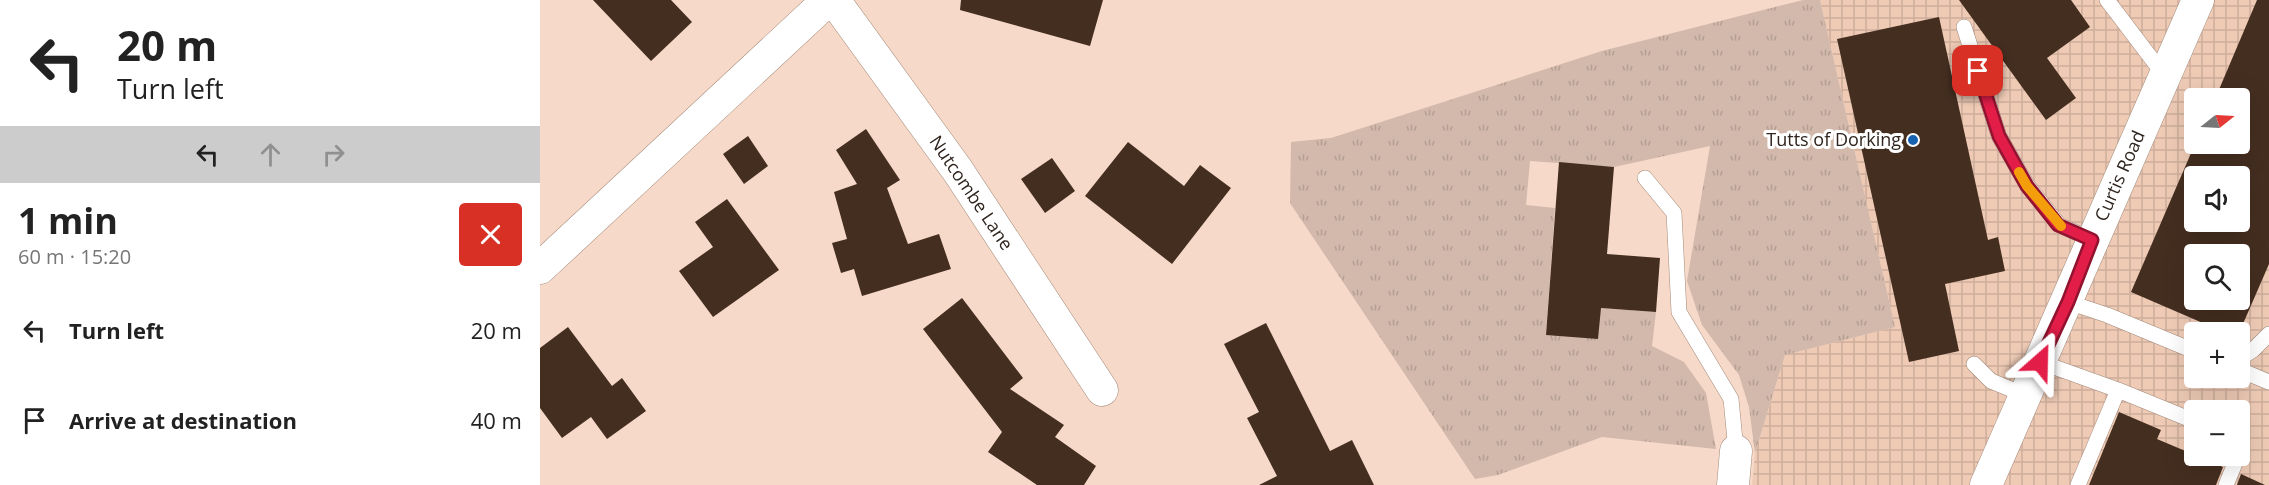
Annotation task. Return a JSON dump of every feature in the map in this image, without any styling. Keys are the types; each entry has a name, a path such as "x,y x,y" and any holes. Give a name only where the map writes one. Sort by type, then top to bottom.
{"street":[{"path":"540,268 828,0"},
{"name":"Nutcombe Lane","path":"834,0 958,171 1102,390"},
{"name":"Curtis Road","path":"1986,485 2068,302 2092,240 2198,0"},
{"path":"1733,485 1736,451"}],"lane":[{"path":"2107,0 2164,75"},
{"path":"1964,27 1999,136 2027,186 2058,225 2092,240"},
{"path":"1645,178 1674,213 1679,312 1731,399 1736,451"},
{"path":"2068,302 2107,315 2184,347"},
{"path":"2250,352 2269,334"},
{"path":"2040,362 2184,417"},
{"path":"1974,364 1991,381 2025,395"},
{"path":"2250,374 2269,382"},
{"path":"2078,485 2118,390"},
{"path":"2226,485 2234,466"}],"shaded area":[{"path":"1820,0 2269,0 2269,485 1752,485 1755,453 1785,355 1895,327"}],"green space":[{"path":"1803,0 1820,0 1895,327 1785,355 1755,453 1749,407 1739,375 1702,325 1687,281 1710,146 1614,167 1530,161 1526,205 1555,208 1546,335 1601,308 1656,312 1652,346 1684,362 1706,393 1716,449 1602,437 1498,475 1475,479 1290,203 1291,142 1331,138 1602,51"}],"building":[{"path":"593,0 671,0 692,22 651,61"},
{"path":"961,0 1103,0 1090,46 960,10"},
{"path":"1959,0 2071,0 2090,27 2047,58 2076,98 2046,120"},
{"path":"2257,0 2269,0 2269,264 2250,308 2250,244 2184,244 2184,310 2249,310 2244,322 2201,322 2131,292 2184,169 2184,232 2250,232 2250,166 2185,166 2191,154 2250,154 2250,88 2220,88"},
{"name":"Tutts of Dorking","path":"1939,17 1988,240 1998,237 2005,271 1945,284 1959,351 1909,362 1837,39"},
{"path":"866,129 900,180 887,188 908,244 939,234 951,269 862,296 854,269 841,273 832,243 847,239 834,192 857,184 836,150"},
{"path":"748,136 768,166 744,184 723,154"},
{"path":"1128,142 1184,186 1200,165 1231,188 1172,264 1085,196"},
{"path":"1052,158 1075,191 1045,213 1021,179"},
{"path":"1559,162 1614,167 1607,254 1660,258 1656,312 1601,308 1598,339 1546,335"},
{"path":"727,199 779,270 713,317 679,271 713,247 695,222"},
{"path":"962,298 1023,378 1010,389 1064,425 1055,437 1096,466 1084,485 1037,485 988,452 1002,432 923,329"},
{"path":"1266,323 1330,451 1352,440 1374,485 1259,485 1277,476 1247,418 1259,412 1224,344"},
{"path":"568,327 612,386 622,378 646,411 607,439 591,417 562,438 540,408 540,348"},
{"path":"2119,412 2161,430 2157,439 2184,450 2184,466 2223,467 2216,485 2089,485"},
{"path":"2241,474 2265,485 2237,485"}],"slow traffic":[{"path":"2019,172 2027,186 2061,226"}],"place":[{"name":"Tutts of Dorking","path":"1913,140"}],"route":[{"path":"1978,71 1999,136 2027,186 2058,225 2092,240 2068,302 2040,362"}]}
